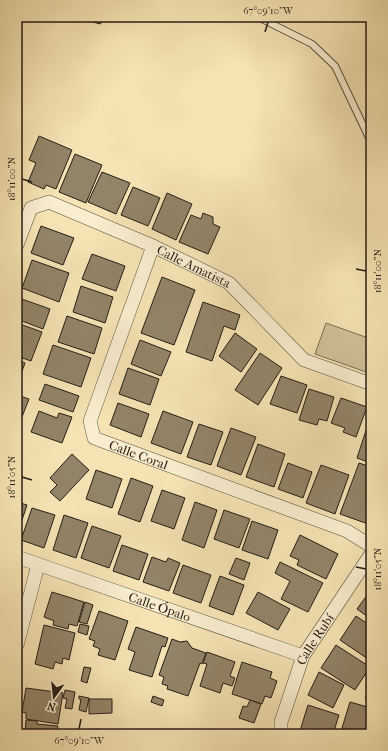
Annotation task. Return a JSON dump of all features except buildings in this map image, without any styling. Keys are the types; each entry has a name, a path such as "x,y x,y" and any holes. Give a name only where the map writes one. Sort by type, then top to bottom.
{"street":[{"name":"Calle Amatista","path":"17,245 30,208 49,202 153,246 229,283 304,360 371,384"},
{"name":"Calle Coral","path":"153,246 90,421 94,438 348,531 371,546"},
{"name":"Calle Rubí","path":"281,734 281,722 303,656 371,554"},
{"name":"Calle Ópalo","path":"17,557 303,656"},
{"path":"17,645 38,565"}],"lane":[{"path":"258,17 312,44 335,66 371,142"}],"shaded area":[{"path":"326,323 371,339 371,358 366,372 315,354"}]}
